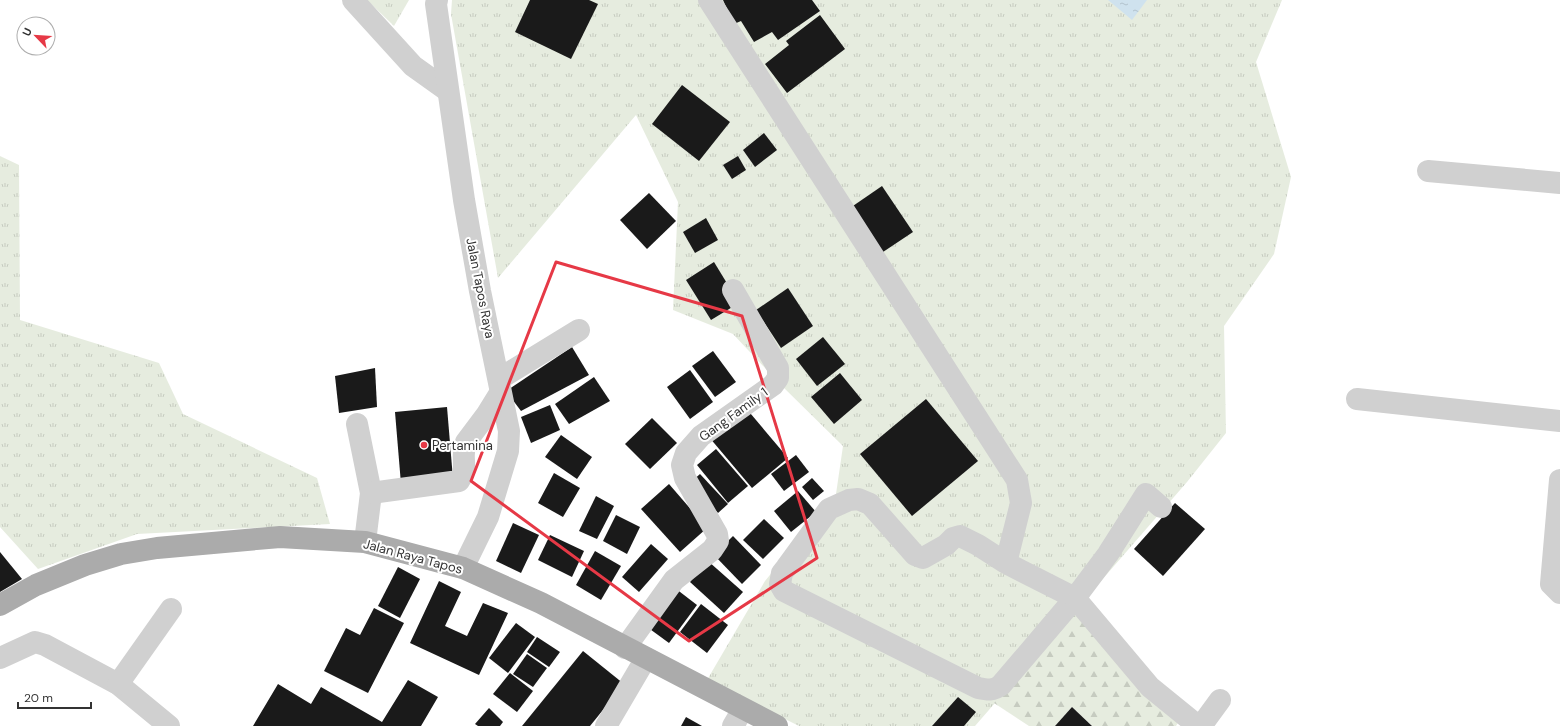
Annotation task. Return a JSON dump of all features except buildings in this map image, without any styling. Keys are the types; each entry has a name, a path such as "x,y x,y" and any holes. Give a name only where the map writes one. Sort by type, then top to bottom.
{"main road":[{"name":"Jalan Raya Tapos","path":"0,605 36,585 85,565 121,554 157,548 280,538 365,542 463,568 541,603 646,658 738,717 777,726"}],"street":[{"path":"353,0 413,66 448,91"},
{"name":"Jalan Tapos Raya","path":"437,0 436,4 448,91 473,253 509,431 508,451 488,517 463,568"},
{"path":"709,0 1017,480 1021,503 1006,563"},
{"path":"1428,171 1560,183"},
{"name":"Gang Family 1","path":"625,648 674,580 712,550 718,541 717,534 685,478 682,465 686,453 691,445 701,436 773,385 778,378 778,368 733,290"},
{"path":"371,493 459,481 464,474 464,448 466,442 487,414 500,386 579,330"},
{"path":"1357,399 1560,421"},
{"path":"357,424 371,493 365,542"},
{"path":"1560,480 1551,584 1560,593"},
{"path":"1161,507 1146,494 1108,554 1075,598 996,689 988,690 978,688 784,591 780,584 782,573 829,509 849,500 858,499 870,504 915,555 923,558 946,545 953,538 960,536 978,545 1006,563 1075,598 1150,688 1200,726 1220,700"},
{"path":"118,684 171,609"},
{"path":"0,658 35,642 45,646 118,684 169,726"},
{"path":"606,726 646,658"}],"highlighted area":[{"path":"556,262 742,316 817,558 689,641 471,481"}],"green space":[{"path":"367,0 409,0 394,26"},
{"path":"452,0 1282,0 1256,62 1291,177 1274,254 1224,326 1226,433 1187,482 975,726 799,726 707,680 765,581 836,494 843,446 782,386 733,334 673,310 678,202 636,115 498,278 451,14"},
{"path":"0,156 19,165 20,320 159,363 183,414 317,478 330,524 137,534 38,569 0,527"},
{"path":"1083,603 1184,713 1176,726 1092,726 1072,707 1055,726 1029,726 994,703"}],"water":[{"path":"1108,0 1147,0 1132,20"}],"place":[{"name":"Pertamina","path":"424,445"}]}
